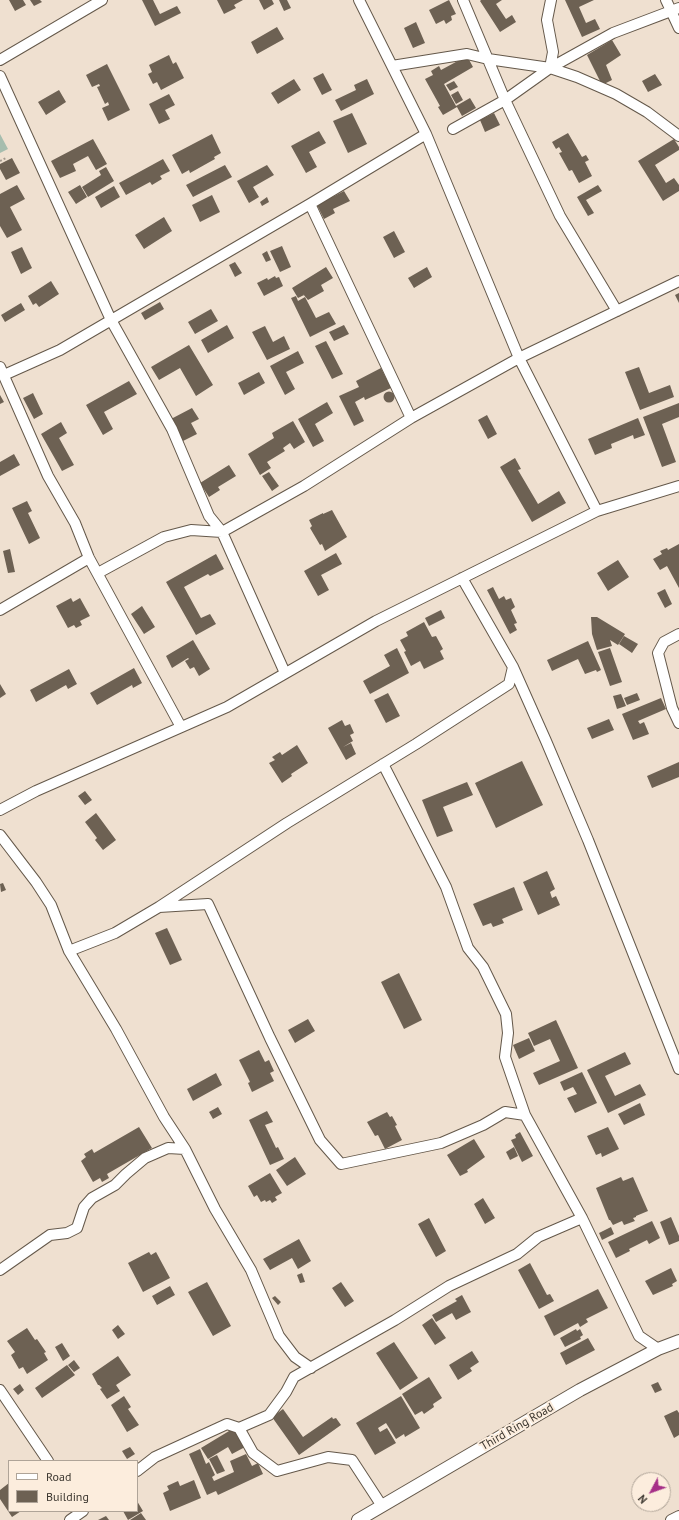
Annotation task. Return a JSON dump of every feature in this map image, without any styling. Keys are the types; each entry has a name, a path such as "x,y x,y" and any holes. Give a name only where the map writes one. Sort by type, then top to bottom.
{"street":[{"path":"0,60 102,0"},
{"path":"359,0 426,134 520,358 597,511"},
{"path":"463,0 505,100 560,216 617,311"},
{"path":"550,68 553,52 547,20 551,0"},
{"path":"666,0 675,10 679,28"},
{"path":"453,129 505,100 550,68 613,33 675,10"},
{"path":"392,66 467,54 488,59 550,68 578,77 616,94 647,112 679,136"},
{"path":"0,76 111,320 172,429 209,516 222,532 285,673"},
{"path":"181,727 89,558 76,523 48,476 2,371 60,350 310,204 426,134"},
{"path":"310,204 411,418"},
{"path":"98,573 164,537 191,530 222,532 304,486 411,418 520,358 679,281"},
{"path":"0,810 36,791 226,707 376,621 597,511 679,486"},
{"path":"0,610 89,558"},
{"path":"462,578 513,667 588,840 679,1069"},
{"path":"679,634 664,642 658,653 672,708 679,723"},
{"path":"69,951 115,933 159,907 287,823 416,744 509,684 513,667"},
{"path":"383,764 446,887 468,948 483,967 506,1014 508,1033 505,1057 525,1115 582,1218 639,1336 658,1350"},
{"path":"0,835 36,882 50,905 69,951 116,1029 164,1117 185,1150 215,1209 250,1270 279,1336 295,1357 311,1368"},
{"path":"159,907 208,904 270,1038 320,1140 341,1164 441,1143 483,1125 505,1112 525,1115"},
{"path":"0,1270 50,1235 67,1233 77,1228 84,1207 92,1198 116,1185 126,1174 145,1158 168,1148 185,1150"},
{"path":"138,1470 156,1457 227,1424 239,1428 269,1415 286,1392 294,1377 395,1320 449,1286 517,1254 538,1237 582,1218"},
{"name":"Third Ring Road","path":"358,1520 580,1390 658,1350 679,1341"},
{"path":"0,1390 47,1460"},
{"path":"239,1428 253,1453 278,1471 328,1457 352,1460 382,1506"},
{"path":"671,1520 679,1516"}],"path":[{"path":"0,161 6,158"}],"green space":[{"path":"0,134 8,149 0,153"}],"building":[{"path":"9,0 23,0 26,5 15,11"},
{"path":"30,0 40,0 42,2 34,6"},
{"path":"142,0 153,0 160,14 177,6 181,13 155,26"},
{"path":"217,0 243,0 234,5 236,8 224,14"},
{"path":"259,0 272,0 274,4 264,10"},
{"path":"279,0 287,0 291,8 284,11"},
{"path":"449,0 456,14 451,16 452,20 446,24 444,20 436,24 429,10"},
{"path":"502,0 496,4 506,19 512,15 516,22 500,32 480,1"},
{"path":"565,0 594,0 579,7 586,23 595,19 600,29 582,37"},
{"path":"416,22 425,43 413,48 404,28"},
{"path":"277,27 284,39 257,54 251,42"},
{"path":"612,40 621,55 606,65 612,80 602,85 587,55"},
{"path":"169,55 173,64 176,62 184,78 161,90 157,82 153,84 148,74 152,72 149,65"},
{"path":"467,56 473,67 444,84 456,106 470,98 476,108 462,116 457,107 443,115 438,107 440,106 425,79 433,75 431,71 439,66 441,70"},
{"path":"107,64 130,110 108,121 102,108 109,105 108,102 105,104 97,87 100,86 99,84 92,87 86,75"},
{"path":"323,73 332,90 322,95 313,78"},
{"path":"655,74 662,85 648,92 642,81"},
{"path":"294,79 301,90 278,104 271,93"},
{"path":"367,79 374,94 341,111 335,100 356,90 354,85"},
{"path":"454,81 458,87 450,91 446,85"},
{"path":"59,90 66,102 46,115 38,102"},
{"path":"458,91 463,100 456,104 451,95"},
{"path":"169,94 175,105 165,110 170,119 159,124 149,104"},
{"path":"352,113 367,144 348,153 333,121"},
{"path":"494,113 500,125 485,132 480,120"},
{"path":"319,131 326,143 309,152 317,167 306,173 291,146"},
{"path":"568,133 582,157 586,155 589,160 585,162 592,176 579,183 572,170 569,171 559,153 562,152 559,147 556,149 552,142"},
{"path":"212,134 221,153 214,157 215,159 190,173 189,170 182,174 172,155"},
{"path":"93,139 107,164 96,170 88,156 73,164 76,171 60,178 51,161"},
{"path":"674,139 679,147 679,150 655,165 666,183 674,178 679,185 679,191 663,201 638,161"},
{"path":"12,158 20,173 6,180 0,169 0,164"},
{"path":"163,159 170,171 160,176 162,179 152,185 150,182 126,195 119,183"},
{"path":"225,165 232,177 193,197 186,185"},
{"path":"267,165 274,175 253,187 259,197 249,203 237,181"},
{"path":"106,167 114,181 88,197 82,187 101,175 99,171"},
{"path":"17,185 25,199 10,207 22,230 7,238 0,226 0,194"},
{"path":"80,185 87,197 76,204 68,192"},
{"path":"598,185 602,191 586,200 594,213 588,216 577,197"},
{"path":"114,186 120,197 101,208 95,197"},
{"path":"344,191 350,201 333,209 335,213 324,219 317,205"},
{"path":"212,195 220,212 200,222 192,205"},
{"path":"267,197 269,202 262,206 260,202"},
{"path":"164,217 172,231 144,249 135,235"},
{"path":"394,231 405,252 394,258 383,237"},
{"path":"282,246 291,267 280,272 270,251"},
{"path":"22,247 32,268 21,274 11,252"},
{"path":"267,251 271,260 266,262 262,254"},
{"path":"235,262 242,273 235,277 229,265"},
{"path":"326,267 333,278 321,285 324,291 308,300 304,295 298,298 292,288"},
{"path":"427,267 432,277 414,288 408,278"},
{"path":"275,276 276,278 279,277 283,286 264,296 257,283"},
{"path":"51,281 59,294 39,307 36,303 33,305 28,296"},
{"path":"679,293 679,303 675,295"},
{"path":"296,296 298,301 305,297 316,318 329,312 336,324 310,337 291,298"},
{"path":"160,302 164,309 145,320 141,313"},
{"path":"21,303 25,310 5,322 1,315"},
{"path":"211,309 218,321 195,334 188,322"},
{"path":"227,325 234,338 208,353 201,340"},
{"path":"344,325 349,334 334,341 329,332"},
{"path":"265,326 273,342 284,336 290,349 267,360 252,332"},
{"path":"326,341 343,374 332,379 315,346"},
{"path":"189,345 213,385 196,396 180,368 159,380 151,367"},
{"path":"298,351 304,363 286,372 295,389 285,395 270,366"},
{"path":"639,367 649,393 670,385 674,397 640,410 625,372"},
{"path":"381,368 391,388 365,400 364,397 355,402 364,421 354,426 339,396 359,387 356,381"},
{"path":"259,372 265,383 244,395 238,383"},
{"path":"129,381 137,394 104,412 113,429 103,435 86,405"},
{"path":"387,392 391,392 393,393 393,401 387,402 384,399 384,395"},
{"path":"33,393 43,414 34,419 23,398"},
{"path":"0,395 4,402 0,404"},
{"path":"327,402 333,413 315,424 324,441 313,447 298,419"},
{"path":"679,403 679,417 662,424 676,462 662,467 643,417"},
{"path":"192,408 199,419 191,423 197,434 183,441 171,419"},
{"path":"487,415 497,434 488,439 478,420"},
{"path":"638,418 645,435 634,439 633,435 611,444 612,448 595,455 588,439"},
{"path":"293,421 305,442 294,449 290,443 283,448 285,451 267,462 271,468 260,475 248,454 274,438 272,433"},
{"path":"61,422 67,433 59,438 74,465 62,471 41,434"},
{"path":"14,454 20,465 0,476 0,462"},
{"path":"515,458 521,469 518,470 538,504 559,491 566,503 532,522 500,467"},
{"path":"229,465 236,476 218,487 220,490 209,497 200,483"},
{"path":"269,472 279,486 272,491 262,476"},
{"path":"27,501 32,511 28,513 40,538 29,544 12,508"},
{"path":"332,510 347,537 325,551 322,544 320,545 310,528 312,526 309,520"},
{"path":"679,544 679,588 667,566 660,570 653,559 662,554 660,551 667,548 668,550"},
{"path":"10,549 15,572 8,573 3,551"},
{"path":"336,553 342,564 321,575 329,590 318,596 304,571"},
{"path":"216,554 224,569 210,576 208,574 184,587 201,618 210,614 216,624 196,635 166,582"},
{"path":"618,560 629,577 608,591 597,573"},
{"path":"493,587 499,599 504,596 506,600 511,598 515,607 511,610 517,623 514,624 517,630 510,634 487,590"},
{"path":"665,589 672,604 665,608 657,593"},
{"path":"71,598 73,602 80,598 90,616 80,621 82,625 76,628 74,625 68,628 56,606"},
{"path":"142,606 155,627 144,634 131,614"},
{"path":"441,610 445,618 429,626 425,618"},
{"path":"591,617 597,617 625,634 618,645 610,640 612,646 597,650 592,634"},
{"path":"424,622 432,637 436,636 443,649 440,651 444,659 424,669 420,661 411,666 404,652 406,651 400,640 408,636 406,632"},
{"path":"624,636 638,644 632,653 619,644"},
{"path":"193,640 210,669 199,676 194,667 190,669 185,661 189,659 188,658 172,668 166,656"},
{"path":"588,641 601,670 597,672 596,670 585,674 578,659 552,671 547,660"},
{"path":"397,648 409,673 370,694 363,681 390,666 384,655"},
{"path":"610,648 622,682 610,686 598,652"},
{"path":"134,668 142,683 133,688 132,685 97,705 90,693"},
{"path":"69,669 77,684 68,689 66,685 36,702 30,690"},
{"path":"0,684 6,694 0,698"},
{"path":"388,693 400,716 386,723 374,700"},
{"path":"637,693 640,700 627,705 624,698"},
{"path":"621,694 626,706 617,709 613,696"},
{"path":"661,698 666,709 638,721 640,724 644,722 649,734 633,740 622,714"},
{"path":"609,719 614,730 592,739 587,728"},
{"path":"342,720 345,726 350,724 354,733 350,735 353,741 343,747 351,743 356,754 346,760 328,728"},
{"path":"297,745 308,763 291,774 292,776 282,783 269,763 275,760 272,757 280,752 282,755"},
{"path":"522,761 543,805 496,828 475,783"},
{"path":"679,762 679,777 652,788 647,776"},
{"path":"467,782 473,795 443,807 453,831 437,837 422,800"},
{"path":"85,791 92,800 85,805 78,796"},
{"path":"96,813 116,840 103,850 95,840 97,838 85,822"},
{"path":"547,871 555,889 550,892 552,898 556,896 560,905 538,915 523,882"},
{"path":"3,883 6,890 1,892 0,884"},
{"path":"514,887 523,910 502,919 504,923 493,927 491,923 483,926 473,904"},
{"path":"167,928 182,960 170,965 155,933"},
{"path":"399,973 422,1020 404,1029 381,982"},
{"path":"308,1019 315,1031 295,1043 288,1030"},
{"path":"556,1020 578,1068 539,1085 533,1073 560,1061 550,1039 534,1046 528,1033"},
{"path":"529,1038 535,1051 519,1059 513,1045"},
{"path":"259,1050 265,1062 269,1060 274,1071 270,1073 274,1081 252,1092 248,1083 250,1082 239,1060"},
{"path":"625,1052 631,1064 605,1076 615,1096 640,1084 646,1095 608,1113 587,1070"},
{"path":"582,1072 597,1103 575,1113 567,1098 577,1094 573,1087 564,1091 560,1082"},
{"path":"216,1073 222,1085 193,1101 187,1089"},
{"path":"640,1103 645,1115 624,1125 618,1114"},
{"path":"218,1107 222,1114 213,1119 209,1112"},
{"path":"267,1111 273,1122 265,1125 276,1148 278,1147 284,1159 270,1165 249,1120"},
{"path":"387,1112 390,1117 392,1116 397,1125 395,1126 402,1140 385,1149 378,1135 375,1136 367,1122"},
{"path":"139,1127 152,1148 107,1174 109,1178 102,1182 100,1178 93,1182 81,1161 86,1157 84,1154 92,1149 94,1153"},
{"path":"608,1127 619,1149 602,1157 601,1153 596,1155 587,1136"},
{"path":"520,1132 533,1156 522,1162 511,1140 516,1138 515,1135"},
{"path":"474,1139 485,1157 467,1170 468,1172 460,1176 447,1155"},
{"path":"514,1147 518,1156 510,1160 506,1152"},
{"path":"295,1157 306,1174 287,1186 276,1170"},
{"path":"270,1173 282,1193 275,1197 277,1200 272,1203 270,1200 261,1202 257,1195 254,1197 248,1186"},
{"path":"621,1177 623,1181 633,1177 648,1211 633,1218 635,1221 624,1225 622,1221 613,1225 609,1220 596,1188"},
{"path":"483,1198 495,1218 485,1224 474,1204"},
{"path":"671,1217 679,1236 679,1241 669,1245 660,1222"},
{"path":"429,1218 446,1251 436,1257 418,1224"},
{"path":"652,1221 660,1238 649,1244 647,1240 629,1249 630,1251 616,1258 608,1242"},
{"path":"611,1227 614,1234 602,1240 599,1233"},
{"path":"299,1239 311,1261 298,1269 292,1258 270,1270 263,1259"},
{"path":"149,1252 151,1255 156,1252 170,1278 143,1292 128,1263"},
{"path":"530,1263 547,1295 550,1294 554,1301 539,1309 518,1270"},
{"path":"671,1268 677,1281 672,1284 673,1286 653,1295 645,1281"},
{"path":"302,1273 305,1282 300,1283 297,1275"},
{"path":"207,1282 231,1326 213,1336 188,1292"},
{"path":"341,1282 354,1301 345,1307 332,1288"},
{"path":"170,1286 175,1295 157,1305 152,1296"},
{"path":"598,1289 608,1308 586,1319 588,1322 580,1327 578,1323 554,1336 544,1316"},
{"path":"462,1295 471,1312 456,1320 452,1313 436,1322 432,1315 457,1301 455,1299"},
{"path":"275,1296 281,1302 278,1305 272,1298"},
{"path":"432,1318 446,1338 435,1345 422,1325"},
{"path":"118,1325 125,1334 118,1339 112,1330"},
{"path":"27,1328 46,1352 44,1353 48,1360 27,1374 23,1367 19,1369 11,1355 15,1352 7,1341"},
{"path":"576,1329 577,1331 580,1329 583,1335 580,1337 581,1339 565,1347 560,1338"},
{"path":"588,1338 595,1350 566,1365 560,1353"},
{"path":"394,1342 418,1378 400,1390 376,1353"},
{"path":"62,1343 70,1356 63,1361 55,1347"},
{"path":"472,1351 479,1362 470,1368 472,1371 458,1380 449,1365"},
{"path":"118,1356 131,1375 116,1385 120,1391 107,1399 100,1389 102,1388 98,1385 92,1374"},
{"path":"74,1360 80,1368 74,1372 68,1365"},
{"path":"67,1365 75,1375 42,1398 35,1388"},
{"path":"429,1377 442,1398 433,1404 434,1407 424,1414 422,1411 415,1415 402,1394"},
{"path":"658,1382 662,1390 655,1393 651,1385"},
{"path":"20,1384 24,1390 18,1395 13,1389"},
{"path":"124,1396 131,1407 128,1409 139,1425 127,1432 111,1405"},
{"path":"401,1396 420,1428 405,1437 404,1434 396,1439 386,1423 378,1428 380,1432 387,1428 396,1443 375,1455 356,1423"},
{"path":"283,1409 303,1437 332,1417 333,1419 336,1418 341,1425 299,1455 272,1417"},
{"path":"677,1410 679,1413 679,1435 674,1438 664,1416"},
{"path":"234,1428 245,1447 232,1454 228,1447 208,1459 201,1448"},
{"path":"130,1447 135,1454 127,1459 122,1451"},
{"path":"200,1449 206,1464 209,1462 215,1475 212,1477 214,1481 234,1472 230,1461 246,1454 252,1466 258,1463 263,1474 218,1495 216,1491 207,1495 189,1454"},
{"path":"217,1455 225,1471 217,1474 209,1459"},
{"path":"194,1480 201,1498 170,1511 163,1493 169,1490 167,1486 178,1481 180,1486"},
{"path":"8,1484 8,1511 0,1499 0,1490"},
{"path":"138,1503 143,1511 128,1520 124,1512 138,1512"},
{"path":"9,1512 20,1512 12,1517"},
{"path":"141,1513 146,1520 130,1520"},
{"path":"106,1516 109,1520 98,1520"}]}
